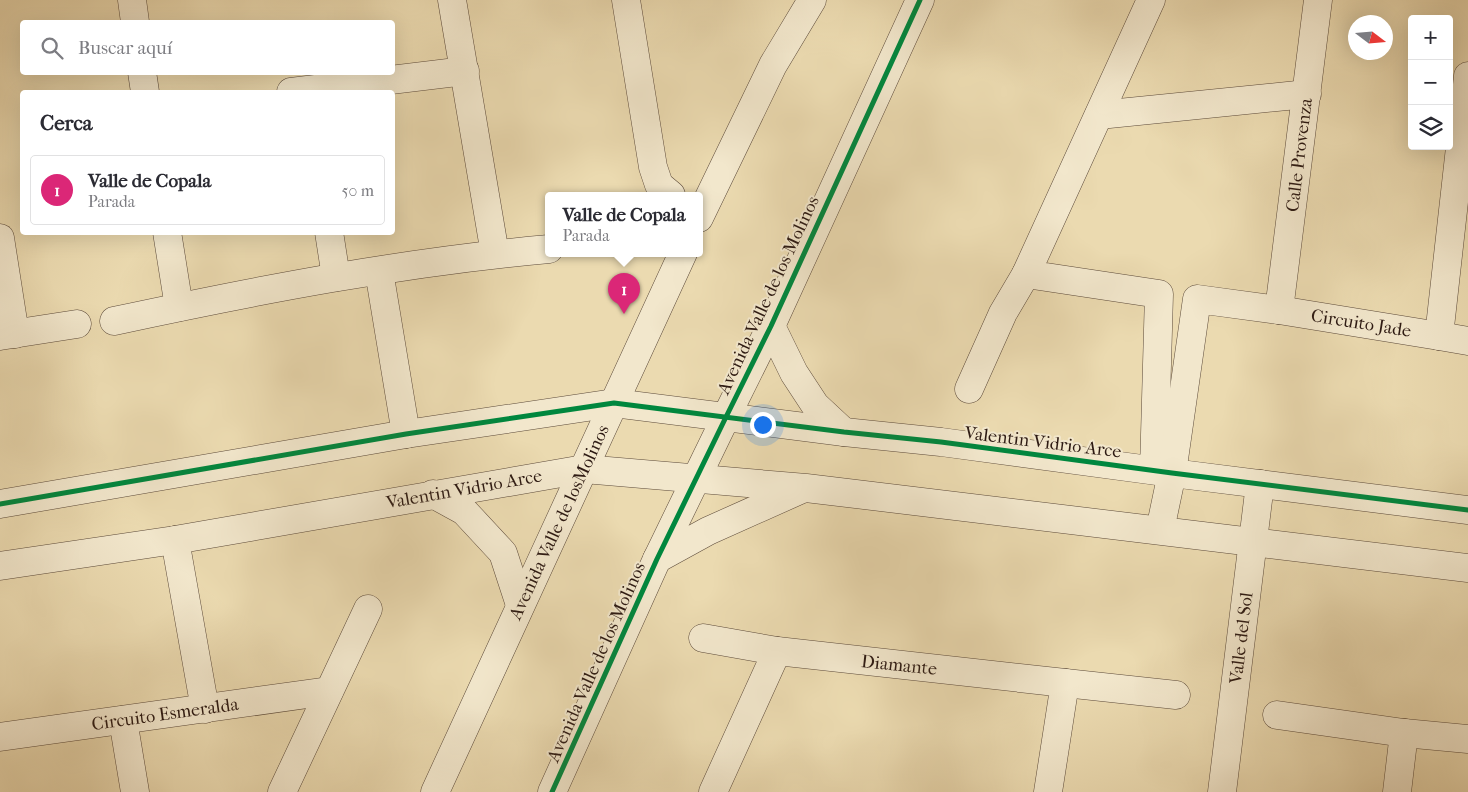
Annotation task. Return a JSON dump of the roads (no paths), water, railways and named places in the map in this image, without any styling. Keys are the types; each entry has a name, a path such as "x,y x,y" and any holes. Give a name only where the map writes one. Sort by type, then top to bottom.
{"street":[{"path":"132,0 135,20"},
{"path":"452,0 495,254"},
{"path":"626,0 653,167 659,185 667,192"},
{"path":"703,210 773,65 812,0"},
{"name":"Avenida Valle de los Molinos","path":"552,792 657,559 771,326 920,0"},
{"path":"969,389 1003,313 1026,274 1151,0"},
{"name":"Calle Provenza","path":"1280,310 1318,0"},
{"path":"317,90 464,70"},
{"path":"142,75 145,90"},
{"path":"1439,336 1468,76"},
{"path":"1099,115 1307,94"},
{"path":"167,235 179,306"},
{"path":"329,235 336,277"},
{"path":"0,238 7,335 77,324"},
{"path":"114,321 179,306 336,277 495,254 545,249"},
{"name":"Avenida Valle de losMolinos","path":"435,792 681,257"},
{"path":"379,271 406,434"},
{"path":"1026,274 1160,294 1163,472 1160,530"},
{"name":"Circuito Jade","path":"1163,472 1197,299 1280,310 1468,340"},
{"path":"771,326 794,373 815,405 844,432"},
{"name":"Valentin Vidrio Arce","path":"0,504 406,434 614,403 844,432 941,442 1468,510"},
{"name":"Valentin Vidrio Arce","path":"0,566 175,540 584,469 806,488 1468,568"},
{"name":"Valle del Sol","path":"1222,792 1260,484"},
{"path":"657,559 708,531 806,488"},
{"path":"433,494 464,511 503,554 520,605"},
{"path":"175,540 205,709"},
{"path":"282,792 368,609"},
{"name":"Diamante","path":"703,638 777,651 1176,695"},
{"path":"713,792 777,651"},
{"path":"1048,792 1065,683"},
{"name":"Circuito Esmeralda","path":"0,737 330,691"},
{"path":"1277,715 1404,733 1468,739"},
{"path":"123,720 135,792"},
{"path":"1397,792 1404,733"}],"place":[{"name":"Valle de Copala","path":"624,314"}]}
